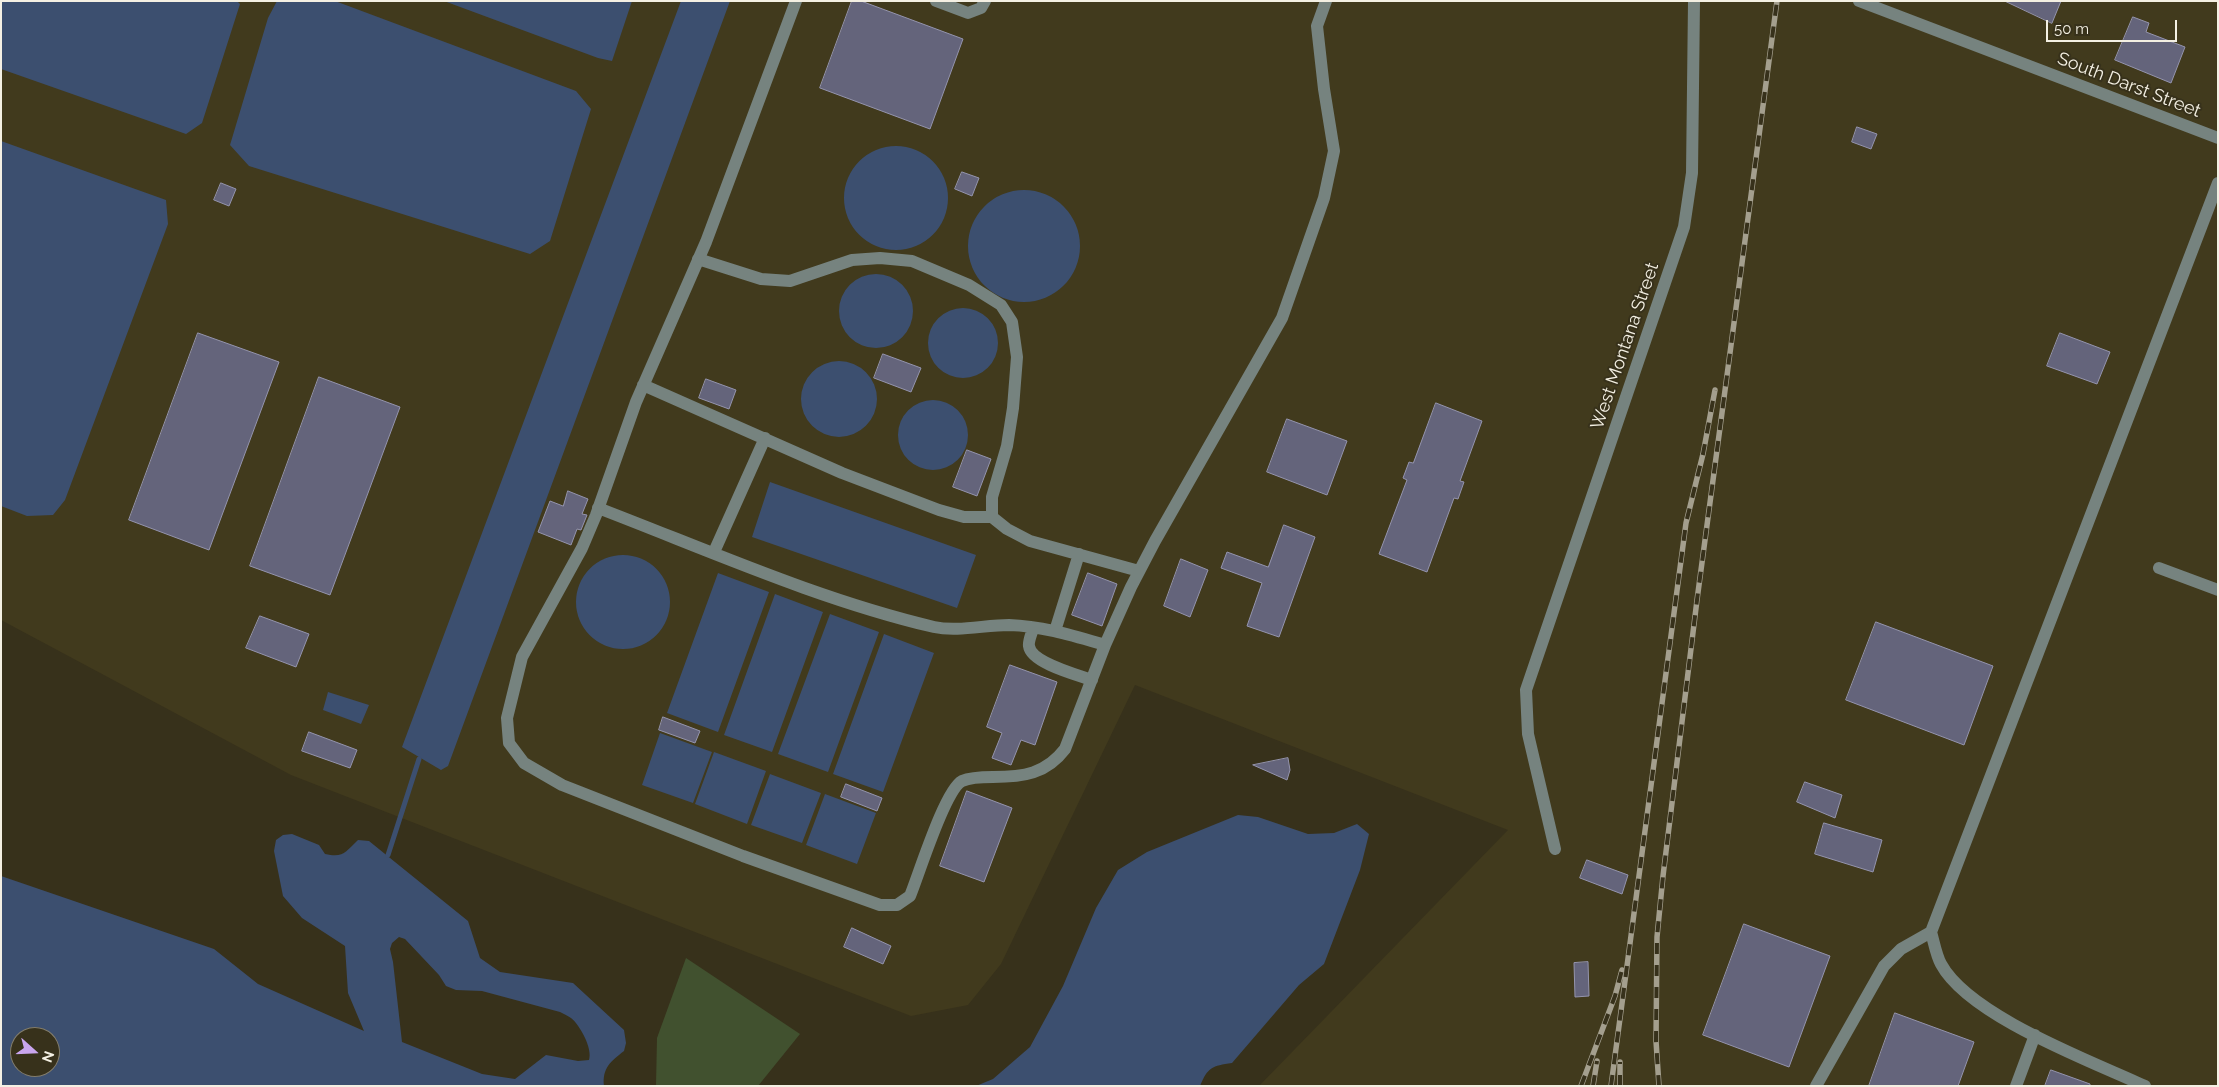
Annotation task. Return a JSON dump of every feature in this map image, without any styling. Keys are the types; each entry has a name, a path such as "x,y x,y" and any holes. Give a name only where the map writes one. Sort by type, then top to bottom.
{"street":[{"path":"796,1 698,259 643,385 582,548 522,657 507,718 509,743 524,763 562,785 743,856 880,905 897,905 910,896 947,799 962,781 979,777 1014,777 1040,770 1056,761 1065,749 1074,731 1105,645 1139,571 1282,318 1324,198 1334,151 1324,89 1317,26 1326,1"},
{"path":"936,1 968,12 981,8 986,1"},
{"name":"West Montana Street","path":"1554,849 1528,734 1526,690 1684,227 1692,173 1694,1"},
{"name":"South Darst Street","path":"1859,1 2218,138"},
{"path":"1816,1086 1884,966 1901,949 1930,932 2218,182"},
{"path":"698,259 761,279 790,281 852,260 880,258 912,262 968,285 1002,305 1012,322 1018,357 1007,446 992,497 992,517"},
{"path":"643,385 842,473 939,510 964,517 992,517 1007,529 1030,541 1139,571"},
{"path":"714,552 765,438"},
{"path":"598,508 837,598 936,628 1010,625 1055,632 1105,645"},
{"path":"1055,632 1078,554"},
{"path":"2159,568 2218,590"},
{"path":"1034,628 1028,645 1031,654 1042,661 1092,680"},
{"path":"1930,932 1941,964 1958,986 1989,1011 2035,1035 2145,1086"},
{"path":"2016,1086 2035,1035"}],"shaded area":[{"path":"1,1 2218,1 2218,1086 1259,1086 1508,830 1135,685 1001,964 968,1005 911,1016 291,775 1,620"}],"green space":[{"path":"686,958 800,1034 758,1086 656,1086 657,1038"}],"water":[{"path":"1,1 237,1 240,4 202,123 186,134 1,69"},
{"path":"277,1 335,1 576,91 591,109 550,241 530,254 249,166 230,145 268,18"},
{"path":"444,1 632,1 612,61 598,58"},
{"path":"681,1 730,1 448,766 441,770 402,747"},
{"path":"1,141 166,200 168,224 65,500 53,515 27,516 1,506"},
{"path":"896,146 916,150 925,154 933,161 940,169 944,178 948,198 944,218 940,227 933,235 925,242 916,246 896,250 876,246 867,242 859,235 852,227 848,218 844,198 848,178 852,169 859,161 867,154 876,150"},
{"path":"1024,190 1035,191 1045,195 1063,207 1075,225 1079,235 1079,257 1075,267 1063,285 1045,297 1035,301 1024,302 1013,301 1003,297 985,285 973,267 969,257 968,246 969,235 973,225 985,207 1003,195 1013,191"},
{"path":"876,274 890,277 902,285 910,297 913,311 910,325 902,337 890,345 876,348 862,345 850,337 842,325 839,311 842,297 850,285 862,277"},
{"path":"956,308 970,308 983,313 993,323 998,336 998,350 993,363 983,373 970,378 956,378 943,373 933,363 928,350 928,336 933,323 943,313"},
{"path":"839,361 853,364 866,372 874,385 877,399 874,413 866,426 853,434 839,437 825,434 812,426 804,413 801,399 804,385 812,372 825,364"},
{"path":"933,400 946,403 958,410 965,422 968,435 965,448 958,460 946,467 933,470 920,467 908,460 901,448 898,435 901,422 908,410 920,403"},
{"path":"770,482 976,555 957,608 752,537"},
{"path":"623,555 641,558 656,569 667,584 670,602 667,620 656,635 641,646 623,649 605,646 590,635 579,620 576,602 579,584 590,569 605,558"},
{"path":"718,573 769,592 718,732 667,713"},
{"path":"775,594 823,612 772,752 724,735"},
{"path":"830,614 879,632 828,772 778,754"},
{"path":"884,634 934,653 883,792 833,774"},
{"path":"328,692 369,705 361,724 323,710"},
{"path":"660,733 712,752 693,803 642,785"},
{"path":"714,752 766,771 747,824 695,804"},
{"path":"770,774 821,793 802,843 751,825"},
{"path":"825,794 876,813 857,864 806,845"},
{"path":"1238,815 1258,817 1308,834 1334,833 1357,824 1369,834 1360,870 1324,964 1299,985 1232,1063 1212,1068 1208,1071 1200,1086 976,1086 993,1079 1030,1047 1063,986 1096,908 1118,870 1147,852"},
{"path":"292,834 319,845 325,854 331,855 344,853 358,840 369,841 468,921 480,958 500,972 573,983 624,1030 626,1043 624,1051 608,1066 604,1074 604,1086 1,1086 1,876 214,949 258,984 364,1031 348,993 345,946 302,918 283,896 274,851 276,840 283,835","holes":["399,937 405,939 439,975 446,986 456,990 482,991 560,1012 571,1018 585,1038 590,1055 589,1060 578,1061 546,1055 515,1079 482,1074 402,1042 390,949 392,943"]}],"building":[{"path":"852,1 861,1 963,39 930,129 820,88"},
{"path":"2005,1 2061,1 2052,23"},
{"path":"2133,17 2149,23 2146,32 2185,47 2171,83 2115,60"},
{"path":"1857,127 1877,134 1871,149 1852,142"},
{"path":"962,172 979,178 972,196 955,189"},
{"path":"221,183 236,189 229,206 214,200"},
{"path":"198,333 279,362 209,550 129,520"},
{"path":"2060,333 2110,352 2097,384 2047,366"},
{"path":"883,354 921,368 911,392 874,378"},
{"path":"319,377 400,407 330,595 250,566"},
{"path":"706,379 736,390 729,409 699,398"},
{"path":"1436,403 1482,421 1460,481 1464,482 1458,499 1454,498 1427,572 1379,554 1407,480 1403,478 1409,462 1413,463"},
{"path":"1287,419 1347,441 1327,495 1267,472"},
{"path":"967,450 991,459 977,496 953,487"},
{"path":"568,491 588,499 582,514 587,515 581,530 577,529 571,545 538,532 550,501 563,506"},
{"path":"1284,525 1315,537 1279,637 1247,626 1262,583 1221,568 1227,552 1268,567"},
{"path":"1181,559 1208,570 1190,617 1164,606"},
{"path":"1088,573 1117,584 1102,626 1072,615"},
{"path":"260,616 309,634 296,667 246,648"},
{"path":"1876,622 1993,666 1964,745 1846,700"},
{"path":"1010,665 1057,682 1035,745 1021,740 1011,765 992,758 1002,733 987,727"},
{"path":"663,717 700,731 695,743 659,730"},
{"path":"309,732 357,750 350,768 302,751"},
{"path":"1288,758 1290,770 1287,780 1253,765"},
{"path":"1805,782 1842,795 1835,818 1797,802"},
{"path":"846,784 882,798 877,811 841,797"},
{"path":"967,791 1012,808 984,882 940,866"},
{"path":"1824,823 1882,840 1873,872 1815,854"},
{"path":"1587,860 1628,875 1622,894 1580,878"},
{"path":"1744,924 1830,956 1789,1067 1703,1035"},
{"path":"852,928 891,946 883,964 844,947"},
{"path":"1588,962 1589,996 1575,997 1574,963"},
{"path":"1895,1013 1974,1042 1958,1086 1869,1086"},
{"path":"2051,1070 2090,1084 2090,1086 2045,1086"}],"waterway":[{"path":"388,855 419,759"}],"railway":[{"path":"1659,1086 1656,1041 1657,937 1663,876 1697,600 1777,1"},
{"path":"1611,1086 1686,523 1703,454 1715,390"},
{"path":"1581,1086 1615,996 1622,970"},
{"path":"1593,1086 1597,1061"},
{"path":"1620,1062 1620,1086"}]}
